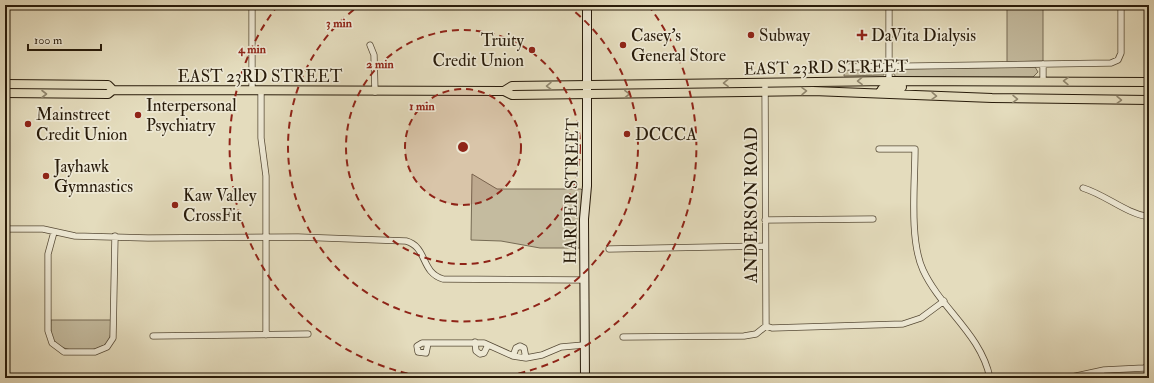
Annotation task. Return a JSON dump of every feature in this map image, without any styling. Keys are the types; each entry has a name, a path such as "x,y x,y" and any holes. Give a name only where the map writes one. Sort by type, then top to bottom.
{"main road":[{"path":"1139,82 1149,77"},
{"name":"EAST 23RD STREET","path":"504,91 512,86 1043,80 1149,82"},
{"path":"880,93 885,87 951,85 964,81"},
{"name":"EAST 23RD STREET","path":"5,84 108,85 113,90"},
{"path":"79,94 80,91 92,89 97,85"},
{"name":"EAST 23RD STREET","path":"5,93 108,94 113,90 375,92 504,91 512,95 765,92 880,93 1007,98 1149,100"}],"street":[{"path":"252,5 252,91"},
{"name":"HARPER STREET","path":"585,378 584,280 588,94 587,5"},
{"path":"889,5 889,81"},
{"path":"846,67 1111,63 1118,60 1121,53 1121,5"},
{"path":"370,45 374,55 375,92"},
{"path":"1043,64 1043,80"},
{"name":"ANDERSON ROAD","path":"765,83 764,246 766,326"},
{"path":"261,91 261,138 266,176 266,335"},
{"path":"879,149 915,149 915,237 917,254 927,278 978,346 990,378"},
{"path":"1083,188 1100,194 1135,213 1149,217"},
{"path":"765,220 873,219"},
{"path":"5,229 39,229 71,236 148,238 266,237 406,241 416,245 430,271 443,280 584,280"},
{"path":"54,232 48,254 48,331 53,345 60,350 69,353 98,352 106,347 113,338 115,236"},
{"path":"609,249 764,246"},
{"path":"623,337 744,336 756,334 766,326 772,328 896,325 921,318 944,301"},
{"path":"153,336 308,334"},
{"path":"428,343 476,342 488,345 513,356 526,358 542,356 561,347 584,345"},
{"path":"476,342 476,351 480,354 484,353 488,345"},
{"path":"513,356 516,348 520,346 526,350 526,358"},
{"path":"1067,378 1104,370 1147,369"}],"shaded area":[{"path":"1007,5 1043,5 1043,61 1007,62"},
{"path":"1035,67 1038,72 1033,77 896,77 893,73 896,69"},
{"path":"880,69 884,72 884,75 844,76 844,70"},
{"path":"472,174 497,189 581,189 584,192 580,248 540,248 501,241 471,240"},
{"path":"51,320 112,320 110,336 108,341 97,348 81,351 65,348 54,341 52,337"}],"place":[{"name":"Subway","path":"751,35"},
{"name":"DaVita Dialysis","path":"862,35"},
{"name":"Casey's General Store","path":"623,45"},
{"name":"Truity Credit Union","path":"532,50"},
{"name":"Interpersonal Psychiatry","path":"138,115"},
{"name":"Mainstreet Credit Union","path":"28,124"},
{"name":"DCCCA","path":"627,134"},
{"name":"Jayhawk Gymnastics","path":"46,176"},
{"name":"Kaw Valley CrossFit","path":"175,205"}]}
